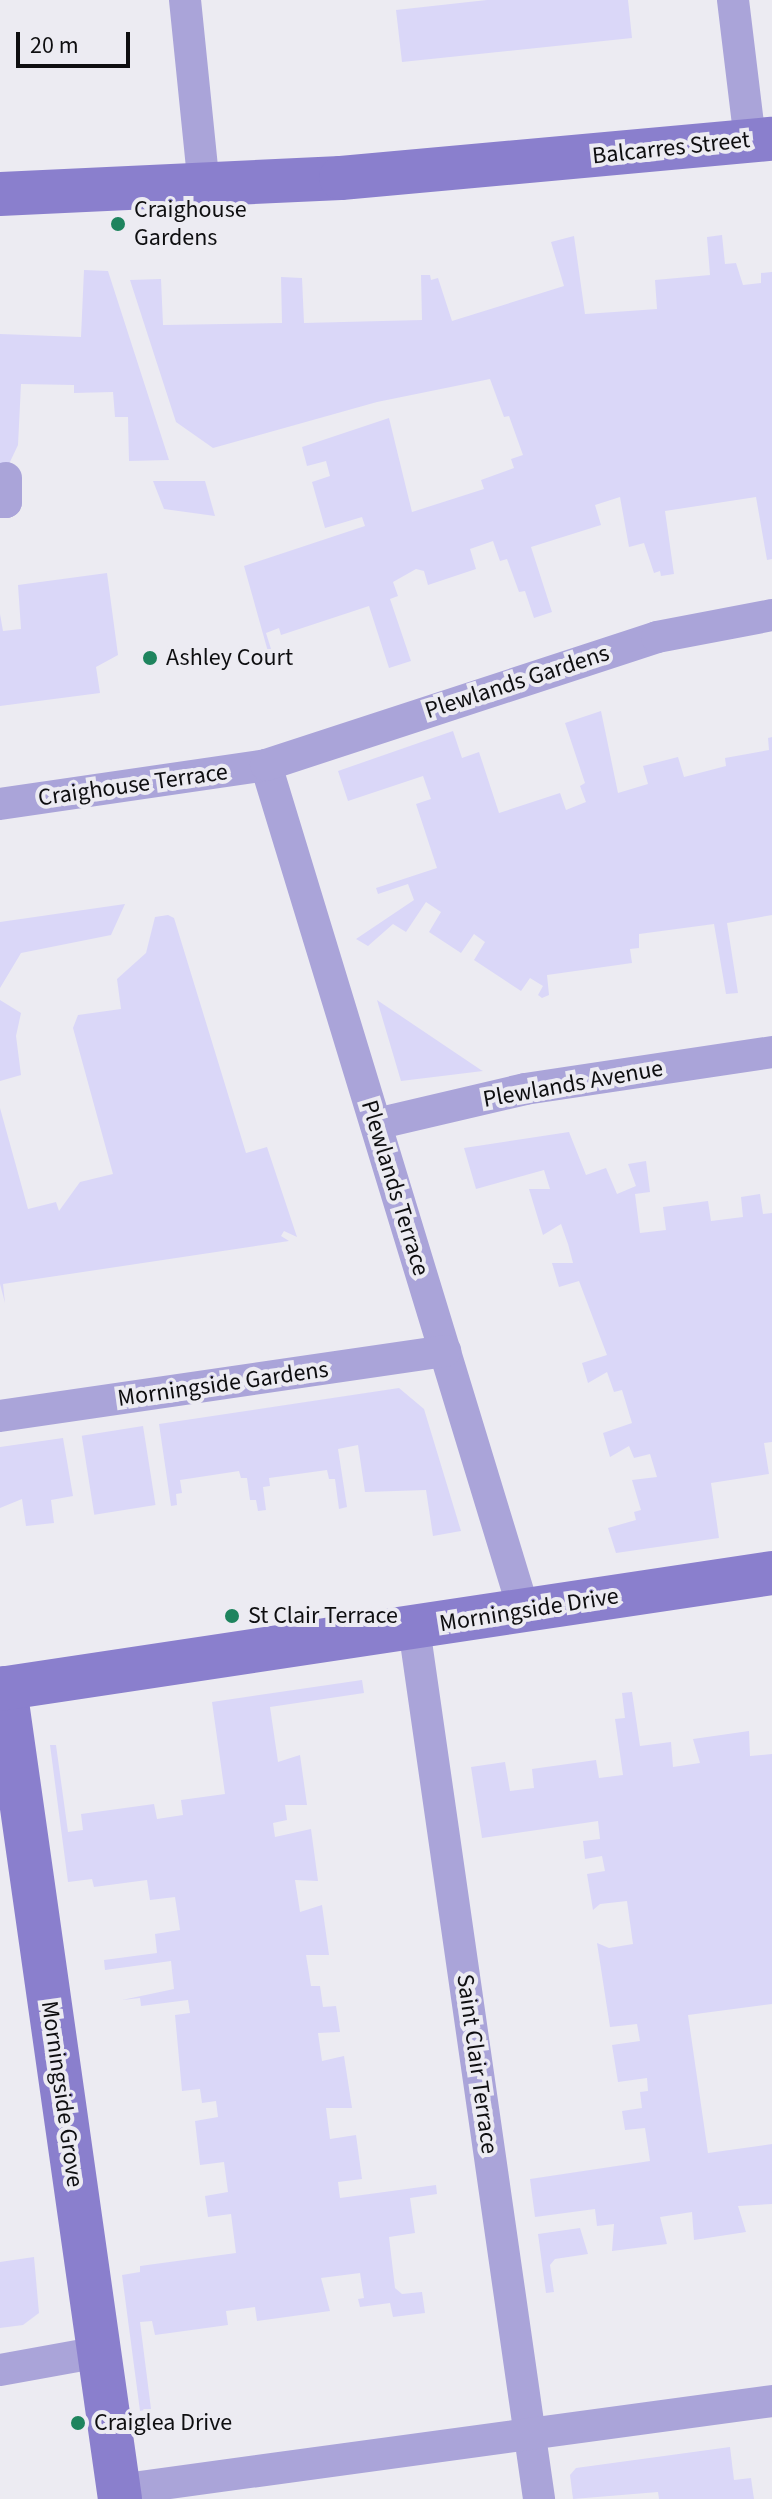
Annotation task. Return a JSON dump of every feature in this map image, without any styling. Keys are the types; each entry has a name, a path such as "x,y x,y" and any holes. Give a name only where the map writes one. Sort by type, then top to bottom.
{"street":[{"path":"0,194 204,187 185,0"},
{"path":"733,0 761,140"},
{"name":"Balcarres Street","path":"204,187 761,140"},
{"name":"Plewlands Gardens","path":"266,765 657,637 772,615"},
{"name":"Craighouse Terrace","path":"0,804 266,765"},
{"name":"Plewlands Terrace","path":"266,765 524,1611"},
{"name":"Plewlands Avenue","path":"376,1124 525,1089 772,1052"},
{"name":"Morningside Gardens","path":"0,1416 445,1351"},
{"name":"Morningside Drive","path":"2,1689 772,1573"},
{"name":"Saint Clair Terrace","path":"414,1628 539,2499"},
{"name":"Morningside Grove","path":"2,1689 119,2495"},
{"path":"0,2370 99,2352"},
{"path":"119,2495 772,2401"}],"shaded area":[{"path":"487,0 628,0 632,38 402,62 396,10"},
{"path":"722,235 725,264 736,263 743,285 761,283 761,273 772,272 772,559 767,560 756,497 665,511 674,574 661,576 660,571 654,573 644,543 629,547 620,497 595,505 601,525 531,547 552,612 534,618 525,591 519,592 507,559 500,561 493,541 470,549 476,569 428,585 424,571 416,569 393,582 398,596 390,599 411,661 389,668 369,606 281,635 279,628 266,633 276,665 272,666 244,566 365,526 362,517 325,528 312,482 330,476 326,461 307,466 302,447 389,418 412,512 484,489 481,480 514,468 511,459 523,455 509,416 504,417 490,379 377,402 213,448 176,422 130,280 161,279 163,325 282,323 281,277 302,278 304,323 422,320 421,275 430,275 431,280 438,278 452,321 564,286 551,242 574,236 585,314 657,309 655,280 710,275 707,237"},
{"path":"84,270 108,271 169,460 129,461 128,417 115,417 113,392 74,393 74,385 21,384 18,445 8,466 0,470 0,334 81,337"},
{"path":"153,481 205,481 215,516 164,509"},
{"path":"107,573 118,655 96,667 100,693 0,706 0,614 3,631 21,629 18,585"},
{"path":"601,711 618,793 648,784 643,766 678,757 684,777 726,766 725,758 769,750 768,738 772,737 772,915 727,923 738,993 726,994 714,924 639,934 639,948 630,949 632,963 547,975 549,995 542,998 538,995 543,986 530,978 521,991 474,960 485,942 474,934 461,953 429,932 441,912 426,902 406,932 393,924 368,946 356,939 414,900 408,884 378,894 376,888 437,868 416,804 431,799 423,776 348,801 338,771 453,731 462,758 479,752 499,813 560,793 566,810 586,802 580,786 585,783 565,723"},
{"path":"125,904 111,935 21,953 0,988 0,922"},
{"path":"168,915 174,918 246,1153 267,1147 297,1237 284,1231 281,1236 289,1241 3,1284 5,1303 0,1284 0,1108 28,1209 56,1202 59,1211 80,1182 113,1174 73,1028 78,1015 121,1009 117,979 146,953 155,917"},
{"path":"0,1000 21,1013 16,1036 21,1075 0,1081"},
{"path":"377,1000 481,1070 483,1071 401,1081"},
{"path":"569,1132 586,1175 606,1168 617,1194 636,1186 628,1164 646,1161 650,1192 635,1194 640,1233 666,1230 663,1207 708,1201 711,1221 743,1217 741,1197 760,1194 763,1214 772,1213 772,1442 764,1443 769,1474 711,1483 719,1538 616,1553 608,1528 636,1520 634,1512 641,1510 632,1480 657,1477 650,1454 634,1458 629,1446 610,1457 603,1433 632,1423 622,1390 614,1392 607,1372 588,1383 582,1363 607,1355 579,1281 559,1287 552,1263 573,1263 568,1244 561,1224 543,1235 529,1189 550,1189 544,1170 476,1189 464,1148"},
{"path":"399,1388 424,1409 461,1531 433,1536 426,1490 365,1492 358,1445 338,1449 347,1507 339,1509 335,1479 329,1479 327,1470 269,1478 270,1486 263,1487 266,1510 258,1511 256,1500 250,1500 247,1478 241,1478 239,1471 180,1480 182,1493 176,1494 177,1505 171,1506 159,1424"},
{"path":"143,1426 156,1505 94,1515 82,1436"},
{"path":"63,1438 73,1496 51,1500 54,1523 26,1526 22,1499 0,1508 0,1447"},
{"path":"362,1680 364,1693 270,1707 278,1762 300,1755 307,1805 285,1805 287,1820 273,1823 275,1837 311,1829 318,1881 295,1880 300,1912 322,1905 329,1955 306,1955 311,1986 320,1986 323,2007 336,2006 340,2032 318,2033 322,2061 344,2056 352,2108 326,2108 330,2139 356,2135 362,2179 338,2182 340,2198 436,2185 437,2194 410,2198 415,2233 389,2237 395,2288 402,2294 422,2292 425,2313 393,2317 390,2303 360,2307 358,2299 364,2298 360,2273 321,2278 330,2311 257,2321 255,2307 226,2311 228,2325 155,2335 152,2321 140,2322 151,2409 140,2411 122,2275 140,2272 140,2266 236,2253 231,2214 208,2217 205,2196 228,2192 224,2162 200,2165 195,2121 218,2117 216,2101 202,2103 200,2089 182,2091 175,2015 190,2013 188,2000 141,2006 140,1998 122,2000 174,1989 171,1961 105,1970 104,1960 157,1953 155,1934 180,1930 175,1897 150,1900 147,1880 94,1887 92,1879 68,1882 50,1745 56,1745 68,1832 83,1830 81,1814 154,1804 157,1819 183,1815 181,1800 225,1794 212,1702"},
{"path":"632,1692 640,1746 671,1742 673,1767 700,1763 693,1739 749,1731 750,1756 772,1754 772,2004 688,2015 708,2153 772,2144 772,2204 738,2206 746,2232 694,2240 692,2212 660,2217 667,2244 612,2251 614,2224 597,2226 595,2209 535,2217 530,2179 650,2161 645,2128 625,2130 622,2111 642,2108 640,2092 648,2091 647,2078 618,2082 612,2045 640,2041 637,2024 610,2027 597,1943 609,1948 633,1944 627,1901 600,1904 593,1910 587,1874 605,1871 602,1856 585,1859 583,1841 600,1839 598,1821 482,1838 471,1767 505,1762 510,1791 534,1788 532,1769 596,1760 599,1778 623,1775 615,1719 625,1718 622,1693"},
{"path":"580,2228 588,2254 555,2259 550,2265 554,2292 546,2293 538,2234"},
{"path":"34,2257 39,2313 23,2325 0,2328 0,2262"},
{"path":"730,2447 734,2480 751,2478 754,2499 659,2499 658,2492 573,2499 570,2475 576,2468"}],"place":[{"name":"Craighouse Gardens","path":"118,224"},
{"name":"Ashley Court","path":"150,658"},
{"name":"St Clair Terrace","path":"232,1616"},
{"name":"Craiglea Drive","path":"78,2423"}]}
